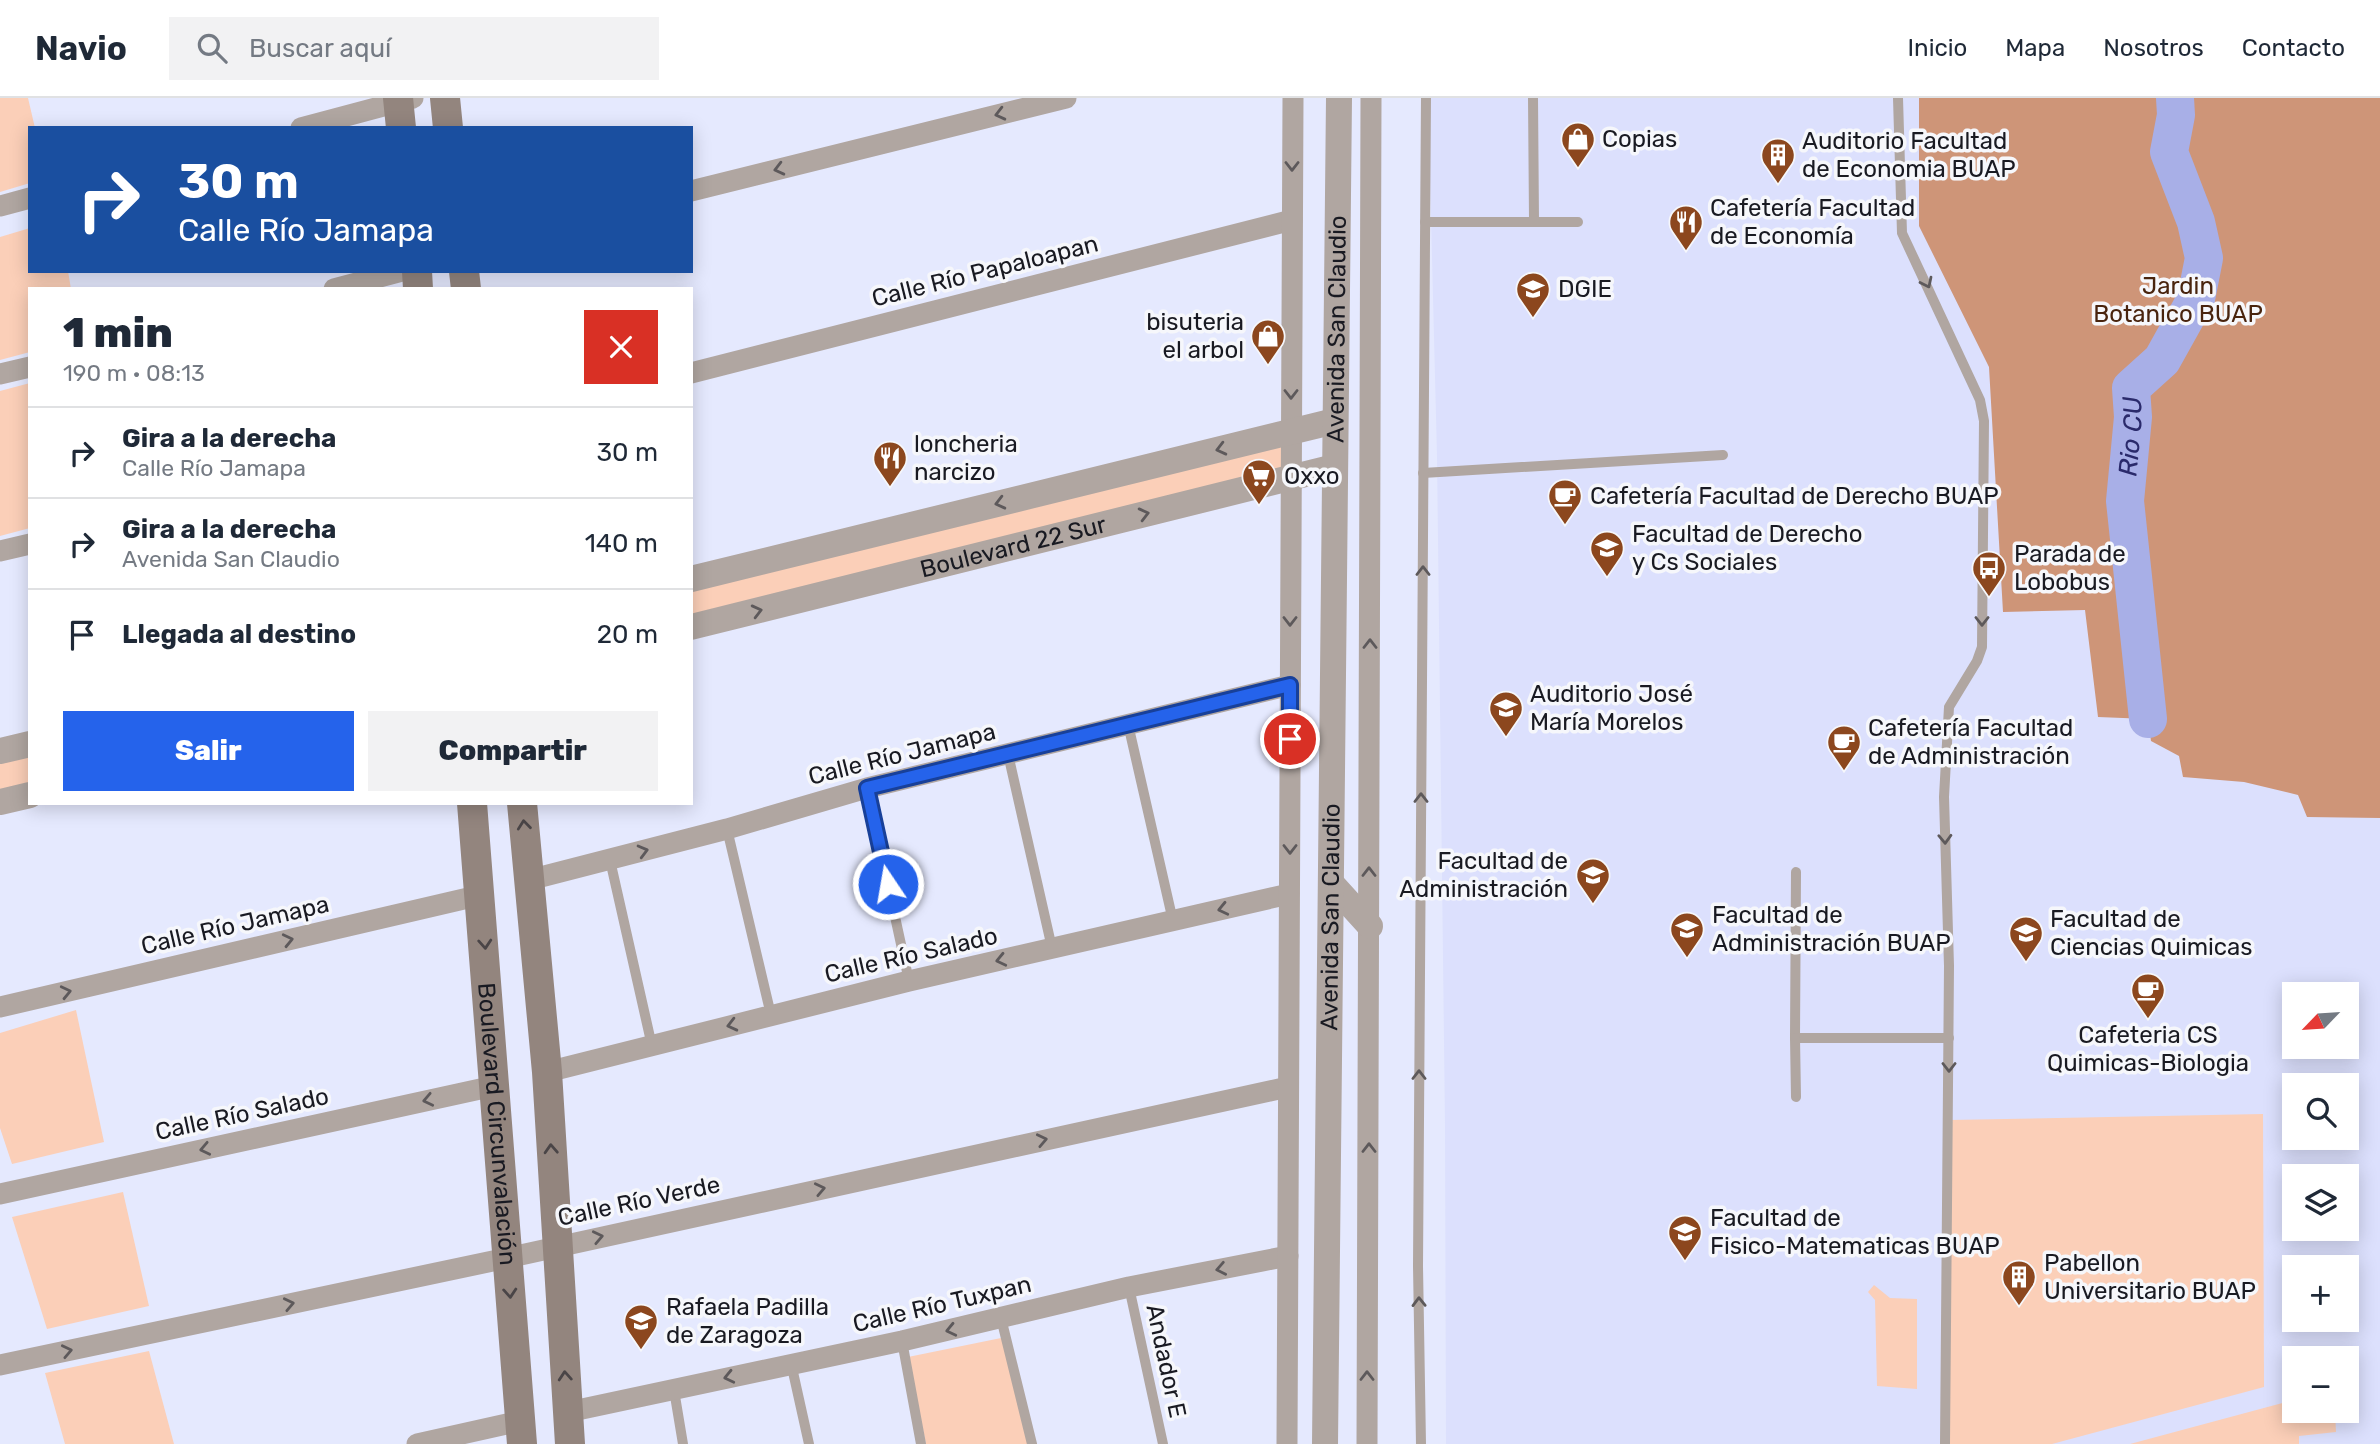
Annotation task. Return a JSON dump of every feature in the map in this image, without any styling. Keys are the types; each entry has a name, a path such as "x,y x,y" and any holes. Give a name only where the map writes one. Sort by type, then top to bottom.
{"main road":[{"path":"444,98 448,126"},
{"name":"Boulevard Circunvalación","path":"472,805 521,1433"},
{"name":"Boulevard Circunvalación","path":"522,805 547,1072 570,1444"}],"street":[{"path":"693,191 1066,98"},
{"name":"Avenida San Claudio","path":"1287,1444 1293,98"},
{"name":"Avenida San Claudio","path":"1325,1444 1339,98"},
{"name":"Avenida San Claudio","path":"1367,1444 1371,98"},
{"path":"310,126 403,106"},
{"path":"0,206 28,199"},
{"name":"Calle Río Papaloapan","path":"693,372 1292,220"},
{"path":"342,287 394,273"},
{"path":"0,374 28,367"},
{"name":"Boulevard 22 Sur","path":"693,579 1335,421"},
{"name":"Boulevard 22 Sur","path":"693,627 1335,467"},
{"path":"1081,483 1091,527"},
{"path":"0,551 28,544"},
{"name":"Calle Río Jamapa","path":"530,880 727,829 867,788 1290,685"},
{"path":"0,751 28,744"},
{"path":"0,803 28,796"},
{"path":"1331,883 1370,926"},
{"name":"Calle Río Salado","path":"547,1072 909,981 1289,894"},
{"name":"Calle Río Jamapa","path":"0,1007 481,895"},
{"name":"Calle Río Salado","path":"0,1194 494,1086"},
{"name":"Calle Río Verde","path":"0,1365 507,1258 1289,1087"},
{"name":"Calle Río Tuxpan","path":"568,1412 902,1341 1129,1287 1288,1256"},
{"path":"417,1444 521,1433"}],"lane":[{"path":"1421,1444 1418,1266 1426,98"},
{"path":"1533,98 1534,220"},
{"path":"1898,98 1902,233 1980,400 1984,421 1982,647 1977,661 1953,698 1948,716 1944,797 1949,1038 1945,1444"},
{"path":"1425,222 1578,222"},
{"path":"1423,474 1723,455"},
{"path":"1128,724 1173,921"},
{"path":"1008,754 1052,948"},
{"path":"867,788 909,981"},
{"path":"727,829 771,1016"},
{"path":"610,860 652,1045"},
{"path":"1796,872 1796,1097"},
{"path":"1796,1038 1949,1038"},
{"name":"Andador E","path":"1129,1287 1163,1444"},
{"path":"1001,1318 1032,1444"},
{"path":"902,1341 921,1444"},
{"path":"791,1363 809,1444"},
{"path":"674,1390 683,1444"}],"shaded area":[{"path":"0,98 28,98 35,126 28,126 28,184 0,192"},
{"path":"1428,98 2380,98 2380,1444 1446,1444 1437,456"},
{"path":"28,229 28,273 68,273 71,287 28,287 28,353 0,360 0,237"},
{"path":"28,384 28,529 0,536 0,391"},
{"path":"1291,431 1291,477 693,626 693,580"},
{"path":"28,744 28,794 0,801 0,751"},
{"path":"76,1010 104,1142 12,1164 0,1128 0,1033"},
{"path":"2263,1114 2264,1387 2052,1444 1945,1444 1949,1120"},
{"path":"123,1192 149,1306 47,1329 12,1217"},
{"path":"1874,1285 1890,1298 1917,1299 1917,1389 1877,1386 1875,1300 1868,1292"},
{"path":"1006,1337 1028,1444 926,1444 908,1357"},
{"path":"149,1351 174,1444 65,1444 45,1373"},
{"path":"2282,1403 2282,1423 2336,1423 2336,1432 2299,1436 2299,1444 2130,1444"}],"green space":[{"name":"Jardin Botanico BUAP","path":"1919,98 2380,98 2380,818 2307,817 2298,795 2244,782 2183,777 2179,756 2151,741 2148,719 2098,717 2085,610 2003,612 1989,367 1919,226"}],"waterway":[{"name":"Rio CU","path":"2148,719 2125,501 2133,417 2131,388 2162,360 2196,299 2204,258 2196,222 2169,152 2176,115 2175,98"}],"place":[{"name":"Copias","path":"1578,169"},
{"name":"Auditorio Facultad de Economia BUAP","path":"1778,185"},
{"name":"Cafetería Facultad de Economía","path":"1686,252"},
{"name":"DGIE","path":"1533,319"},
{"name":"bisuteria el arbol","path":"1268,366"},
{"name":"loncheria narcizo","path":"890,488"},
{"name":"Oxxo","path":"1259,506"},
{"name":"Cafetería Facultad de Derecho BUAP","path":"1565,526"},
{"name":"Facultad de Derecho y Cs Sociales","path":"1607,578"},
{"name":"Parada de Lobobus","path":"1989,598"},
{"name":"Auditorio José María Morelos","path":"1506,738"},
{"name":"Cafetería Facultad de Administración","path":"1844,772"},
{"name":"Facultad de Administración","path":"1593,905"},
{"name":"Facultad de Administración BUAP","path":"1687,959"},
{"name":"Facultad de Ciencias Quimicas","path":"2026,963"},
{"name":"Cafeteria CS Quimicas-Biologia","path":"2148,1020"},
{"name":"Facultad de Fisico-Matematicas BUAP","path":"1685,1262"},
{"name":"Pabellon Universitario BUAP","path":"2019,1307"},
{"name":"Rafaela Padilla de Zaragoza","path":"641,1351"}],"route":[{"path":"888,884 867,788 1290,685 1290,739"}]}
